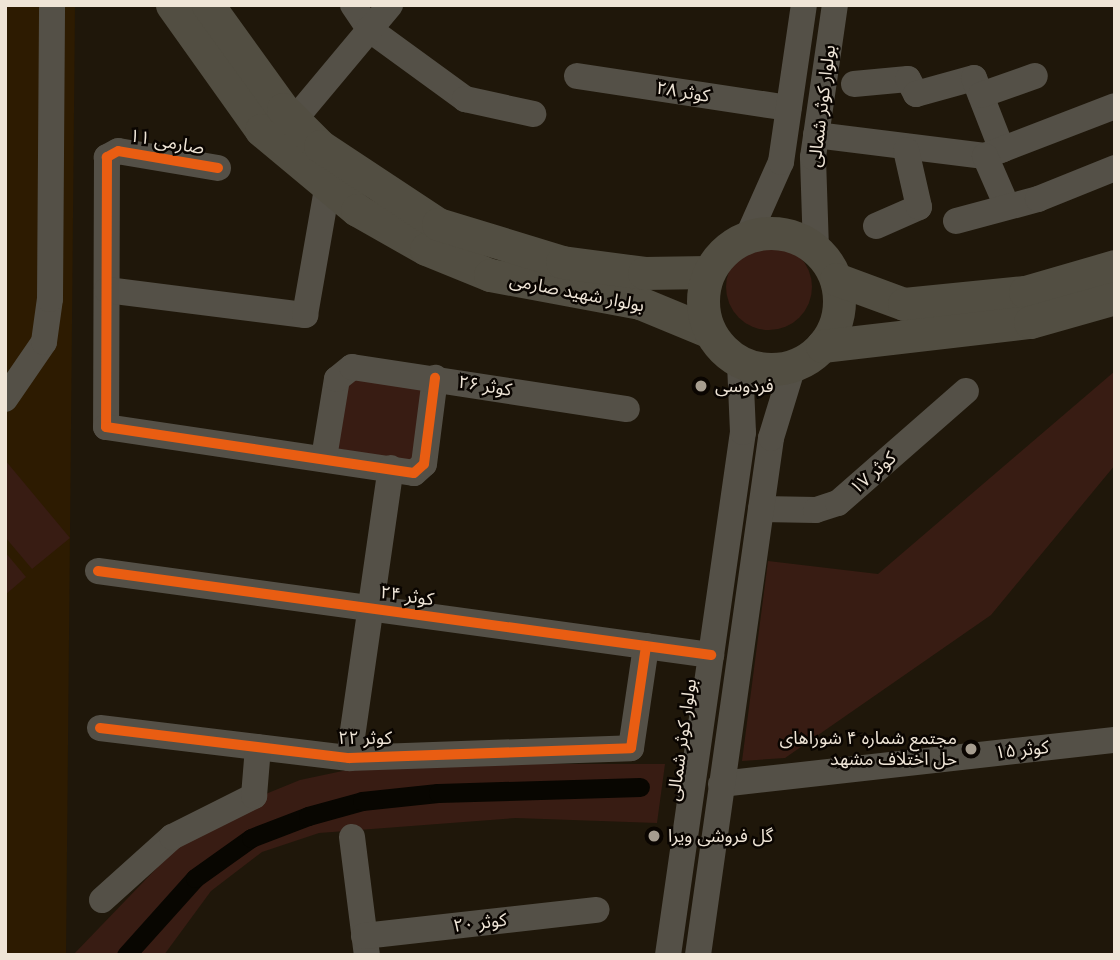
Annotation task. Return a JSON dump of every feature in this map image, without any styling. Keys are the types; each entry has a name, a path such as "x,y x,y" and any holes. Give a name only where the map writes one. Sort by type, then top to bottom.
{"main road":[{"name":"بولوار شهید صارمی","path":"172,5 261,130 327,189 426,249 490,275 640,303 708,331"},
{"name":"بولوار شهید صارمی","path":"208,5 294,120 373,184 438,224 562,262 644,273 709,272"},
{"path":"822,346 838,314 836,279 816,249 783,234 748,236 709,272 702,296 708,331 740,363 793,366 822,346 1030,322 1115,298"},
{"path":"836,279 904,304 1025,292 1115,266"}],"street":[{"path":"5,399 44,342 50,299 52,5"},
{"path":"354,5 369,29 465,99 533,114"},
{"path":"294,120 390,5"},
{"name":"بولوار کوثر شمالی","path":"748,236 782,162 804,5"},
{"name":"بولوار کوثر شمالی","path":"816,249 816,135 835,5"},
{"name":"کوثر ۲۸","path":"577,76 789,108"},
{"path":"981,95 1035,76"},
{"path":"854,84 908,79 916,94 974,78 981,95 1006,204"},
{"path":"816,135 906,150 993,153 1115,106"},
{"path":"876,226 919,208 906,150"},
{"name":"صارمی ۱۱","path":"107,290 110,152 218,168"},
{"path":"956,221 1006,204 1038,199 1115,168"},
{"path":"327,189 305,315 107,290 106,427 414,473 424,464 435,378"},
{"name":"بولوار کوثر شمالی","path":"668,955 743,432 740,363"},
{"path":"698,955 771,438 793,366"},
{"name":"کوثر ۲۶","path":"324,458 343,371 435,378 627,409"},
{"name":"کوثر ۱۷","path":"761,509 817,510 838,503 966,391"},
{"path":"349,758 391,468"},
{"name":"کوثر ۲۴","path":"98,571 711,655"},
{"name":"کوثر ۲۲","path":"100,728 349,758 631,748 646,646"},
{"name":"کوثر ۱۵","path":"721,784 1115,740"},
{"path":"102,900 172,836 254,796 258,747"},
{"path":"352,837 366,946"},
{"name":"کوثر ۲۰","path":"366,946 597,910"}],"shaded area":[{"path":"5,5 75,5 66,955 5,955"},
{"path":"769,244 786,247 805,263 812,287 809,304 793,323 769,330 752,327 733,311 726,287 729,270 745,251"},
{"path":"1115,371 1115,465 991,615 785,758 742,761 768,561 878,574"},
{"path":"347,375 425,388 412,462 334,448"},
{"path":"5,460 70,538 32,569 5,537"},
{"path":"5,552 26,577 5,595"},
{"path":"510,764 665,764 657,823 516,818 319,833 262,852 211,891 164,955 73,955 177,847 234,807 300,780 352,769"}],"waterway":[{"path":"126,955 195,878 251,838 308,816 362,801 438,793 640,787"}],"cycle path":[{"path":"218,168 118,151 107,157 106,427 414,473 424,464 435,378"},
{"path":"98,571 711,655"},
{"path":"100,728 349,758 631,748 646,646"}],"place":[{"name":"فردوسی","path":"701,386"},
{"name":"مجتمع شماره ۴ شوراهای حل اختلاف مشهد","path":"971,749"},
{"name":"گل فروشی ویرا","path":"654,836"}]}
